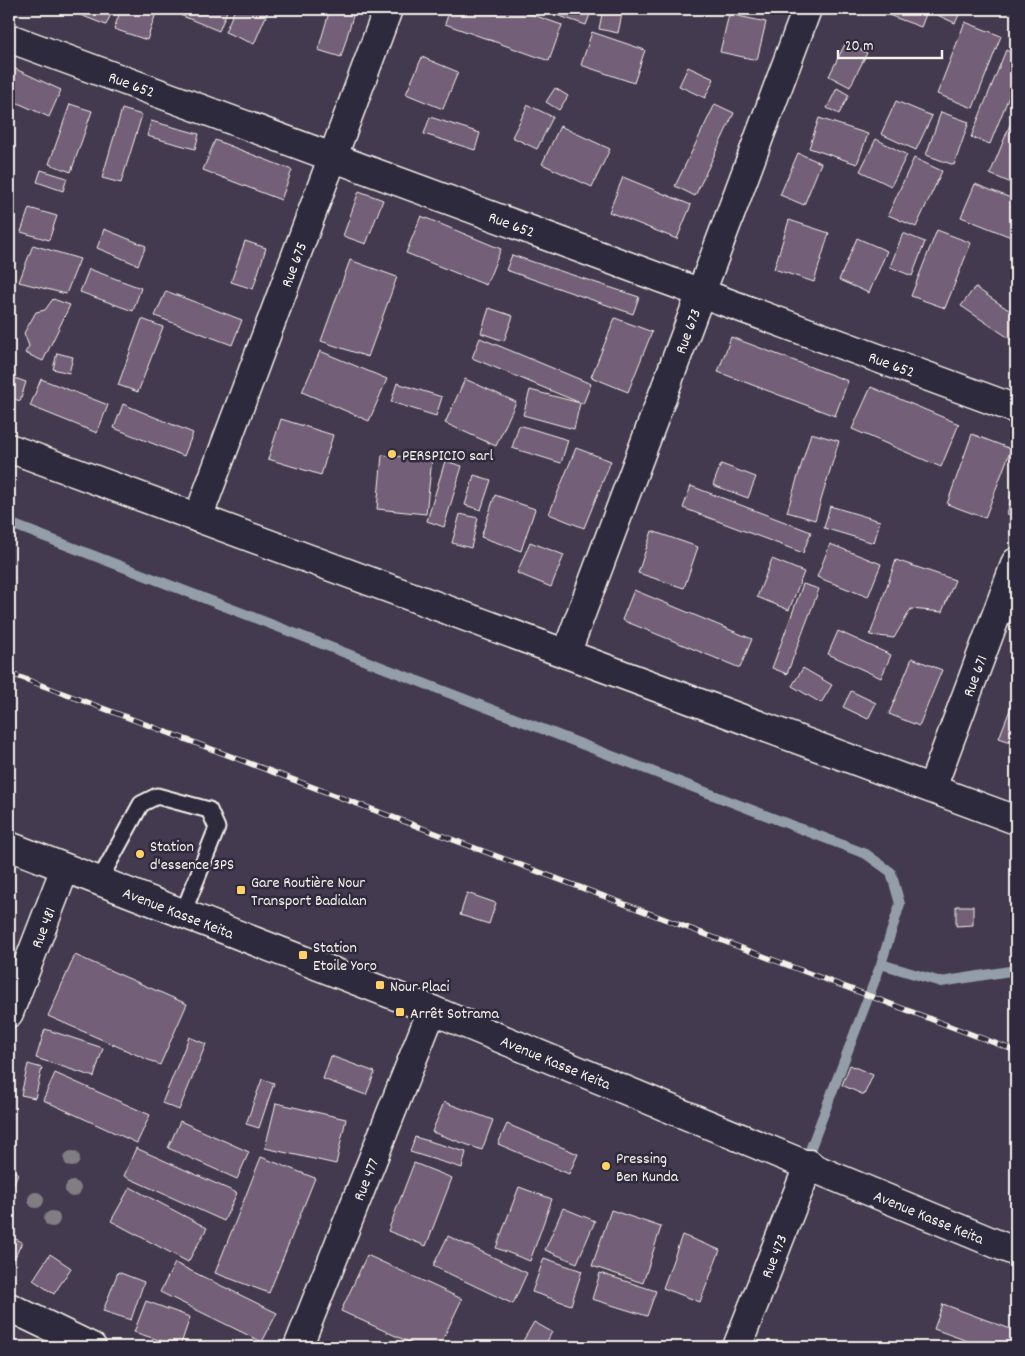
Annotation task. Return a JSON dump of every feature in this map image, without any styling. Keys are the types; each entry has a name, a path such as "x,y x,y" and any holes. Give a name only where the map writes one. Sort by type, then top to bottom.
{"street":[{"name":"Rue 675","path":"198,518 388,9"},
{"name":"Rue 673","path":"566,654 807,9"},
{"name":"Rue 652","path":"9,38 1016,409"},
{"path":"9,448 1016,820"},
{"name":"Rue 671","path":"932,788 1016,562"},
{"name":"Avenue Kasse Keita","path":"9,846 432,1010 809,1164 1016,1252"},
{"name":"Rue 481","path":"9,1013 65,868"},
{"name":"Rue 477","path":"298,1347 432,1010"},
{"name":"Rue 473","path":"736,1347 809,1164"},
{"path":"9,1307 92,1347"}],"lane":[{"path":"99,881 141,804 157,796 208,810 217,828 182,913"}],"building":[{"path":"65,9 113,9 106,25"},
{"path":"121,9 157,10 147,40 114,29"},
{"path":"182,9 228,9 219,31 180,15"},
{"path":"235,9 269,9 254,44 225,32"},
{"path":"330,9 355,9 341,57 318,50"},
{"path":"450,9 516,9 562,25 549,61 445,24"},
{"path":"539,9 592,9 586,25"},
{"path":"603,9 623,9 618,33 599,29"},
{"path":"872,9 928,9 921,27"},
{"path":"938,9 962,9 955,23 935,14"},
{"path":"729,14 766,22 757,60 720,52"},
{"path":"965,22 1001,36 973,108 937,94"},
{"path":"592,32 645,50 634,83 581,65"},
{"path":"846,42 867,53 850,87 829,76"},
{"path":"1006,50 1016,55 1016,79 990,144 971,137"},
{"path":"422,57 458,72 443,109 406,94"},
{"path":"9,66 61,90 49,117 9,99"},
{"path":"688,67 714,79 705,98 679,86"},
{"path":"555,88 568,96 559,110 546,102"},
{"path":"837,88 849,95 839,114 827,108"},
{"path":"896,101 932,116 916,150 881,134"},
{"path":"70,104 92,111 71,172 49,164"},
{"path":"715,104 734,113 695,196 675,186"},
{"path":"528,105 553,117 537,149 512,137"},
{"path":"122,109 142,115 121,183 102,178"},
{"path":"1016,110 1016,185 990,174"},
{"path":"941,112 969,122 954,165 926,155"},
{"path":"430,117 480,133 475,150 424,134"},
{"path":"819,118 868,134 857,164 809,148"},
{"path":"151,121 199,134 195,149 147,136"},
{"path":"560,126 610,149 592,187 542,164"},
{"path":"876,139 907,155 891,186 860,171"},
{"path":"215,140 292,170 281,200 203,170"},
{"path":"798,153 821,163 804,205 780,195"},
{"path":"914,158 942,171 916,227 888,215"},
{"path":"41,170 67,178 63,191 37,182"},
{"path":"623,177 691,205 677,239 609,212"},
{"path":"975,184 1016,200 1016,239 961,217"},
{"path":"359,191 383,200 366,244 343,236"},
{"path":"29,208 57,216 49,240 21,232"},
{"path":"421,216 501,249 486,285 406,253"},
{"path":"789,220 829,233 814,282 774,269"},
{"path":"104,229 146,246 138,265 97,248"},
{"path":"937,230 971,243 945,308 911,296"},
{"path":"903,233 925,242 912,276 890,267"},
{"path":"857,238 887,251 869,293 839,280"},
{"path":"245,241 266,248 253,289 231,282"},
{"path":"33,245 80,259 66,294 19,282"},
{"path":"512,255 639,297 633,314 506,270"},
{"path":"350,260 397,277 368,357 321,341"},
{"path":"89,269 141,288 133,311 80,292"},
{"path":"975,287 1016,315 1015,342 961,306"},
{"path":"166,291 242,320 232,345 155,316"},
{"path":"53,299 70,305 43,361 25,353 29,346 24,333 36,312 45,310"},
{"path":"489,308 513,316 504,341 481,333"},
{"path":"615,318 652,332 628,392 591,377"},
{"path":"142,319 163,327 138,392 118,385"},
{"path":"731,337 848,381 835,416 718,372"},
{"path":"480,338 591,384 583,404 472,358"},
{"path":"320,351 387,379 369,421 302,392"},
{"path":"57,353 73,357 69,373 53,369"},
{"path":"9,376 26,382 20,401 9,397"},
{"path":"41,379 108,405 97,433 30,406"},
{"path":"465,379 516,402 496,446 445,423"},
{"path":"397,383 442,397 436,416 391,402"},
{"path":"871,387 959,424 941,467 852,429"},
{"path":"530,390 580,403 574,429 523,415"},
{"path":"123,404 193,433 184,456 114,428"},
{"path":"281,419 333,435 321,475 268,459"},
{"path":"519,425 568,440 561,463 512,448"},
{"path":"811,433 839,441 815,520 787,512"},
{"path":"972,434 1011,449 985,518 947,504"},
{"path":"576,448 611,461 584,528 549,514"},
{"path":"382,455 432,459 426,514 377,509"},
{"path":"445,461 462,466 444,527 427,521"},
{"path":"721,464 756,477 748,498 713,485"},
{"path":"474,475 491,480 481,510 465,505"},
{"path":"1016,476 1016,516 1007,514"},
{"path":"691,486 811,532 803,553 683,508"},
{"path":"495,495 535,509 521,551 481,537"},
{"path":"830,506 880,521 874,543 824,528"},
{"path":"460,514 478,518 471,548 452,543"},
{"path":"652,531 698,547 684,588 638,573"},
{"path":"530,542 564,555 551,587 517,573"},
{"path":"830,544 881,564 868,597 817,577"},
{"path":"772,559 804,572 789,610 757,597"},
{"path":"896,560 955,580 942,612 911,609 894,638 870,635"},
{"path":"803,584 819,589 787,674 772,668"},
{"path":"634,590 752,639 740,668 622,620"},
{"path":"838,631 891,655 881,678 828,654"},
{"path":"912,658 942,670 919,726 889,714"},
{"path":"803,668 832,685 821,703 792,686"},
{"path":"851,691 876,703 868,719 843,707"},
{"path":"1016,694 1016,744 999,738"},
{"path":"467,893 496,903 489,924 460,915"},
{"path":"956,906 973,906 973,925 956,926"},
{"path":"75,955 187,1004 160,1065 48,1016"},
{"path":"45,1029 103,1048 94,1077 36,1058"},
{"path":"189,1037 206,1044 179,1110 162,1103"},
{"path":"331,1056 375,1072 366,1095 323,1079"},
{"path":"28,1064 42,1068 35,1098 21,1095"},
{"path":"850,1065 873,1075 864,1095 842,1085"},
{"path":"55,1073 150,1115 137,1143 43,1100"},
{"path":"262,1079 274,1083 259,1128 246,1124"},
{"path":"444,1102 493,1120 482,1150 432,1132"},
{"path":"276,1103 346,1119 336,1164 265,1148"},
{"path":"180,1121 249,1152 237,1179 168,1148"},
{"path":"507,1124 578,1154 569,1174 498,1144"},
{"path":"415,1137 466,1152 462,1168 410,1152"},
{"path":"136,1148 237,1193 224,1221 124,1176"},
{"path":"261,1157 315,1178 269,1293 215,1273"},
{"path":"414,1163 452,1178 426,1246 388,1231"},
{"path":"9,1169 18,1173 9,1196"},
{"path":"130,1187 207,1228 188,1262 111,1221"},
{"path":"519,1187 552,1199 530,1261 496,1248"},
{"path":"563,1208 595,1221 577,1263 545,1250"},
{"path":"611,1210 661,1227 643,1283 592,1266"},
{"path":"682,1235 720,1250 700,1302 663,1288"},
{"path":"9,1236 22,1242 9,1270"},
{"path":"448,1236 527,1273 513,1304 433,1266"},
{"path":"50,1254 71,1268 54,1294 33,1280"},
{"path":"367,1255 462,1299 439,1347 420,1347 341,1311"},
{"path":"544,1258 582,1271 571,1305 532,1292"},
{"path":"175,1263 277,1313 262,1342 160,1292"},
{"path":"118,1272 144,1282 131,1320 103,1311"},
{"path":"600,1273 656,1291 647,1316 592,1299"},
{"path":"146,1301 190,1317 180,1347 134,1332"},
{"path":"943,1304 1016,1331 1016,1347 984,1347 934,1329"},
{"path":"534,1322 552,1332 544,1347 520,1346"}],"waterway":[{"path":"9,523 866,854 891,872 900,904 881,964 805,1163"},
{"path":"881,964 941,982 1016,970"}],"railway":[{"path":"9,673 1016,1051"}],"place":[{"name":"PERSPICIO sarl","path":"392,454"},
{"name":"Station d'essence 3PS","path":"140,854"},
{"name":"Gare Routière Nour Transport Badialan","path":"241,890"},
{"name":"Station Etoile Yoro","path":"303,955"},
{"name":"Nour Placi","path":"380,985"},
{"name":"Arrêt Sotrama","path":"400,1012"},
{"name":"Pressing Ben Kunda","path":"606,1166"}]}
